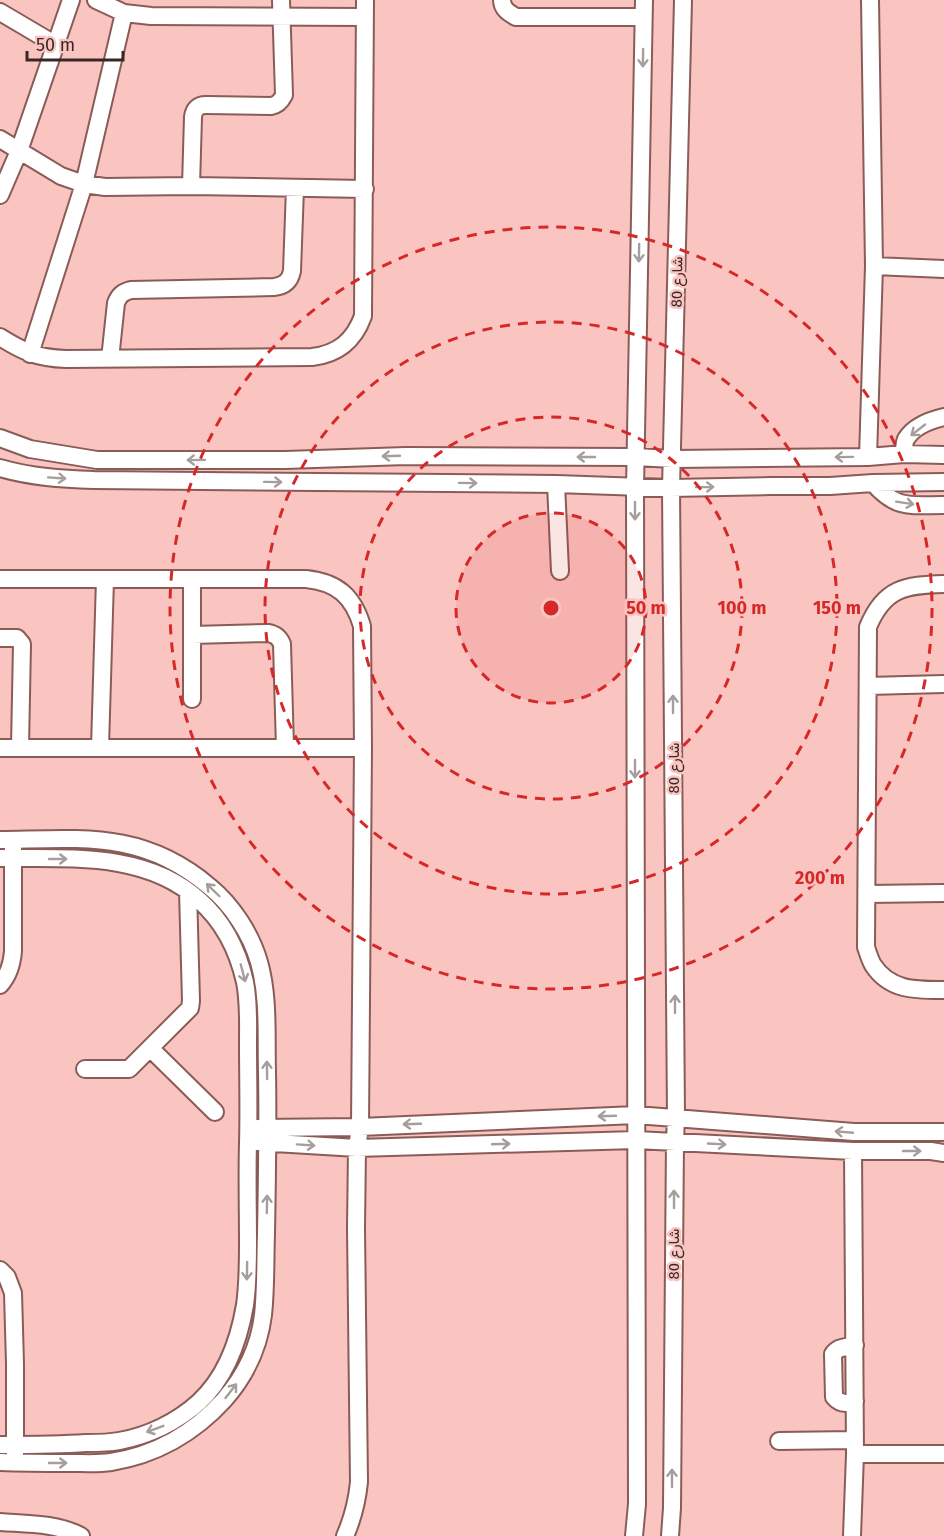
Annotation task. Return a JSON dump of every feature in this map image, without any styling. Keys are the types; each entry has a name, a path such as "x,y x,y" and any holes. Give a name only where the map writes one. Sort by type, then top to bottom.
{"street":[{"path":"0,195 19,151 71,0"},
{"path":"0,337 30,354 48,358 312,357 324,356 344,345 353,337 363,316 365,8 281,17 151,16 124,13 96,0"},
{"path":"192,186 193,117 198,107 206,105 271,106 279,103 284,95 281,0"},
{"path":"501,0 507,12 516,17 642,21"},
{"path":"633,0 642,21"},
{"path":"634,1536 637,1504 635,457 644,0"},
{"name":"شارع 80","path":"670,1536 676,1118 671,488 683,0"},
{"path":"868,457 874,266 870,0"},
{"path":"0,12 56,45"},
{"path":"30,354 84,184 124,13"},
{"path":"0,140 61,176 84,184 105,187 365,189"},
{"path":"110,359 116,303 126,291 274,287 288,281 292,271 295,188"},
{"path":"874,266 944,269"},
{"path":"904,454 906,440 914,432 922,425 944,417"},
{"path":"0,438 30,448 98,460 285,460 406,456 673,459 944,454"},
{"path":"0,468 19,474 66,479 556,484 635,488 944,482"},
{"path":"873,483 884,496 905,505 944,505"},
{"path":"556,484 560,571"},
{"path":"0,579 319,580 342,592 358,613 362,626 363,748 360,1127 357,1149 356,1228 359,1482 352,1522 345,1536"},
{"path":"100,747 105,579"},
{"path":"192,579 192,699"},
{"path":"944,584 907,587 894,593 882,602 868,627 866,947 873,964 885,979 901,987 944,990"},
{"path":"192,635 268,633 280,639 285,748"},
{"path":"0,638 17,638 22,644 20,747"},
{"path":"868,686 944,684"},
{"path":"0,747 363,748"},
{"path":"0,985 11,967 13,951 6,858 7,840 110,841 137,846 163,855 187,868 212,888 234,913 251,941 259,961 264,982 268,1136 263,1315 250,1365 223,1401 205,1418 181,1436 153,1451 110,1462 8,1462 7,1445 15,1364 13,1293 7,1277 0,1270"},
{"path":"6,858 112,861 148,869 165,876 200,901 216,918 229,938 239,960 248,1007 248,1278 245,1306 228,1363 214,1385 199,1402 165,1426 141,1435 118,1441 7,1445"},
{"path":"85,1069 129,1070 190,1008 188,891"},
{"path":"867,894 944,893"},
{"path":"151,1049 215,1112"},
{"path":"268,1136 360,1127 636,1115 854,1132 944,1132"},
{"path":"248,1135 357,1149 636,1140 944,1153"},
{"path":"852,1536 855,1447 854,1151"},
{"path":"779,1441 944,1454"},
{"path":"0,1522 43,1524 81,1536"}]}
